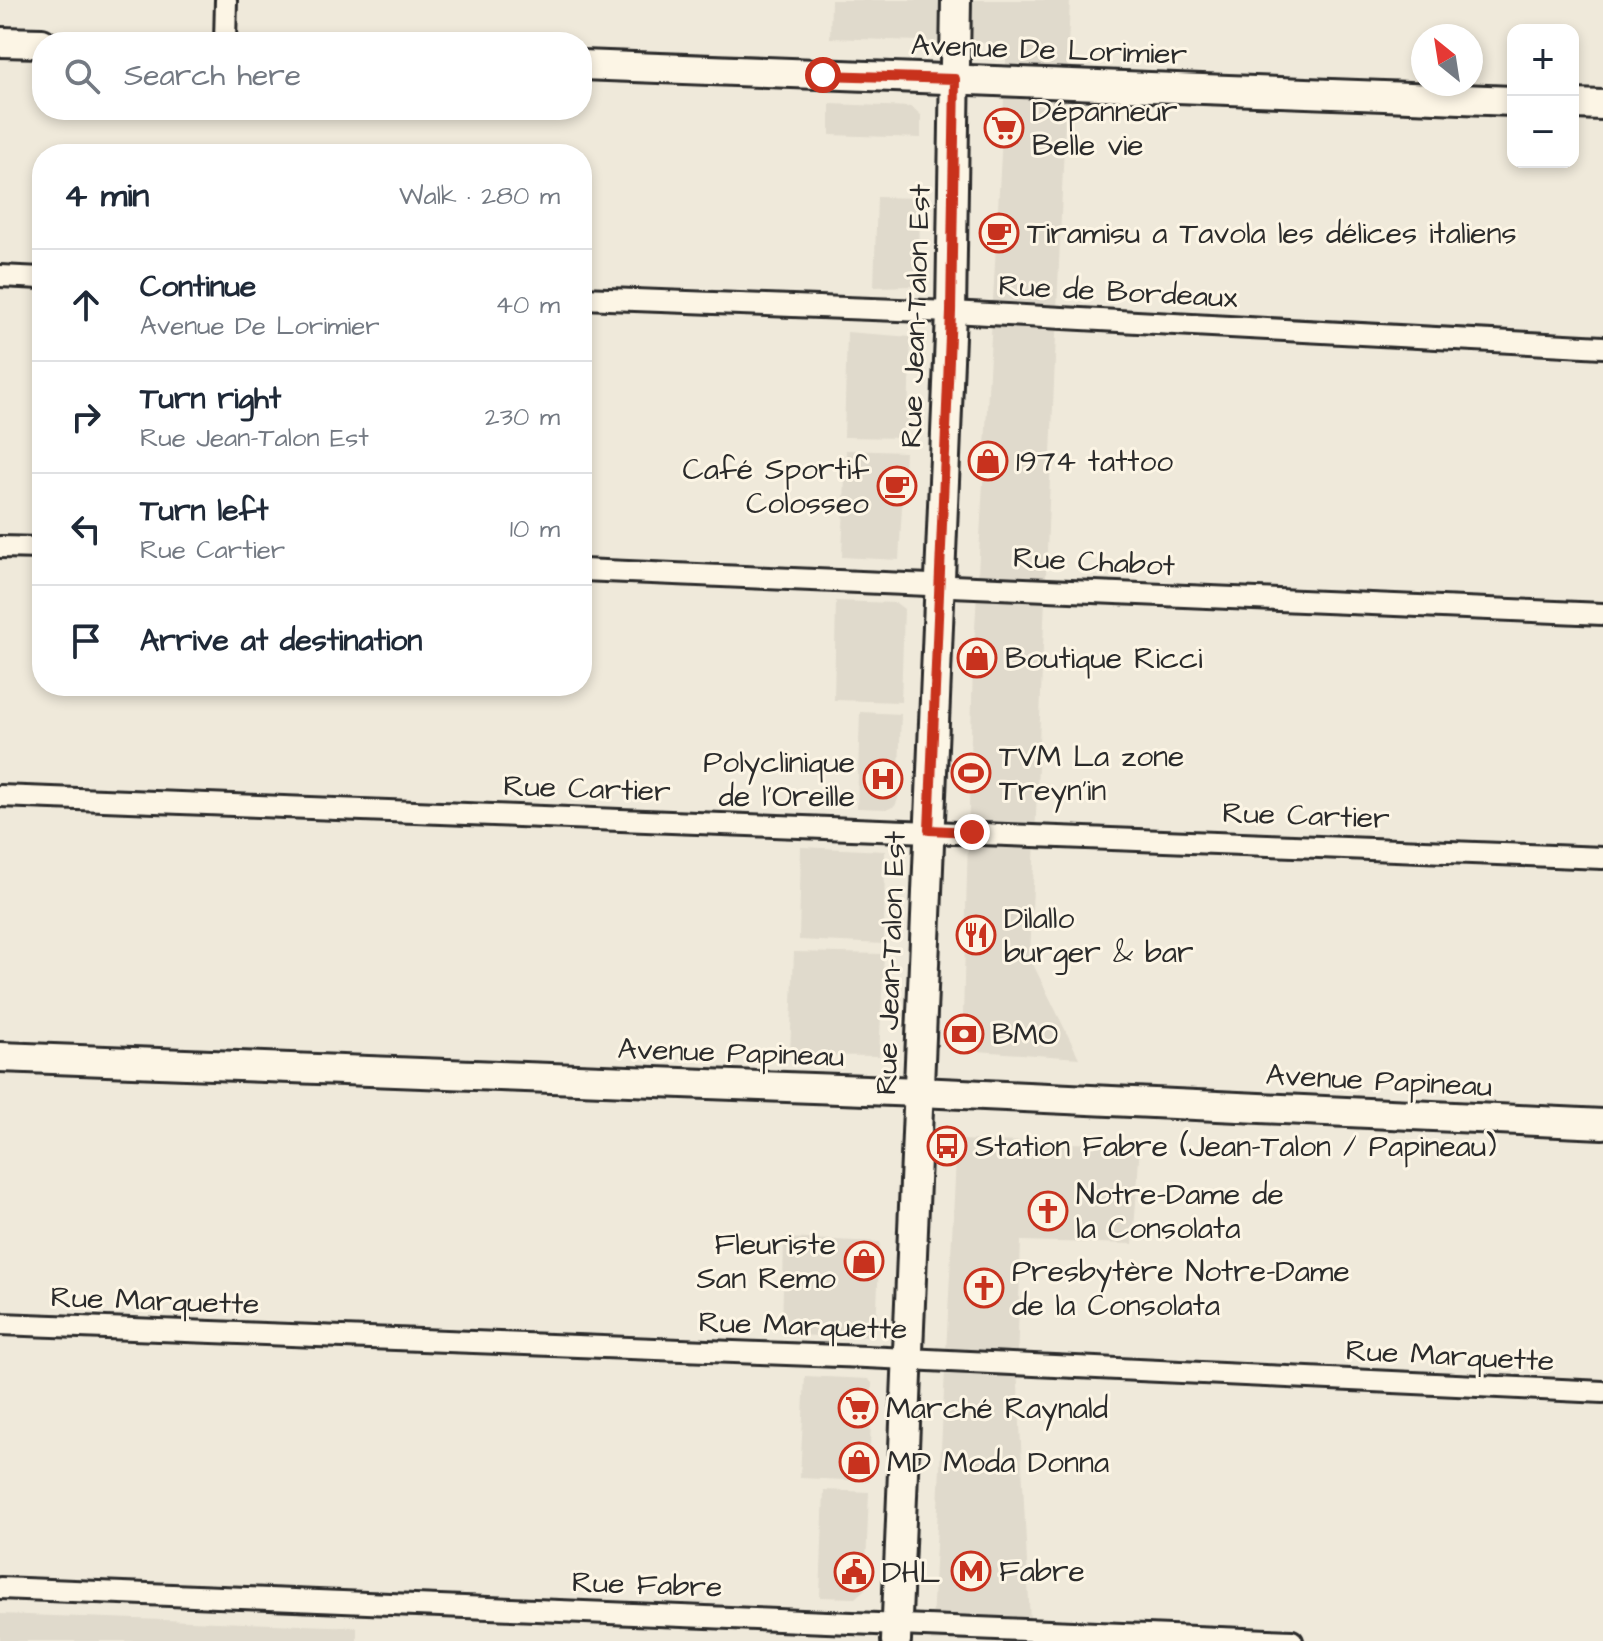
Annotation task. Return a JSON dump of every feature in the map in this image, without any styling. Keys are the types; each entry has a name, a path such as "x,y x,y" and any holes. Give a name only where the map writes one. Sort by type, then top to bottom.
{"main road":[{"name":"Rue Jean-Talon Est","path":"896,1632 951,312 956,0"},
{"path":"0,42 32,43"},
{"name":"Avenue De Lorimier","path":"592,65 1507,101"},
{"path":"1579,104 1603,105"},
{"name":"Avenue Papineau","path":"0,1057 919,1092 1603,1124"}],"street":[{"path":"225,32 226,0"},
{"path":"0,276 32,278"},
{"name":"Rue de Bordeaux","path":"592,298 951,312 1603,347"},
{"path":"0,547 32,548"},
{"name":"Rue Chabot","path":"592,570 1603,614"},
{"name":"Rue Cartier","path":"0,796 1603,858"},
{"name":"Rue Marquette","path":"0,1324 908,1359 1603,1392"},
{"name":"Rue Fabre","path":"0,1588 896,1632 1292,1641"}],"shaded area":[{"path":"831,0 1070,0 1030,958 1079,1058 962,1050 973,665 1007,44 830,38"},
{"path":"830,104 912,107 921,115 921,138 830,135"},
{"path":"877,197 920,198 919,278 914,286 874,287"},
{"path":"847,332 911,337 907,438 844,437"},
{"path":"846,450 905,452 899,560 842,557"},
{"path":"836,601 896,603 904,609 901,702 834,700"},
{"path":"860,712 901,714 898,799 895,806 888,809 857,808"},
{"path":"801,847 885,851 884,944 799,940"},
{"path":"794,952 884,954 879,1056 790,1055"},
{"path":"957,1140 1140,1145 1133,1244 1021,1241 1017,1365 1031,1641 931,1641"},
{"path":"784,1238 880,1242 876,1328 871,1337 782,1335"},
{"path":"805,1376 868,1379 872,1383 869,1481 800,1478"},
{"path":"824,1490 869,1492 865,1589 855,1598 820,1597"},
{"path":"0,1614 357,1627 357,1641 0,1641"}],"place":[{"name":"Dépanneur Belle vie","path":"1004,128"},
{"name":"Tiramisu a Tavola les délices italiens","path":"999,233"},
{"name":"1974 tattoo","path":"988,461"},
{"name":"Café Sportif Colosseo","path":"897,486"},
{"name":"Boutique Ricci","path":"977,658"},
{"name":"TVM La zone Treyn'in","path":"971,773"},
{"name":"Polyclinique de l'Oreille","path":"883,779"},
{"name":"Dilallo burger & bar","path":"976,935"},
{"name":"BMO","path":"964,1034"},
{"name":"Station Fabre (Jean-Talon / Papineau)","path":"947,1146"},
{"name":"Notre-Dame de la Consolata","path":"1048,1211"},
{"name":"Fleuriste San Remo","path":"864,1261"},
{"name":"Presbytère Notre-Dame de la Consolata","path":"984,1288"},
{"name":"Marché Raynald","path":"858,1408"},
{"name":"MD Moda Donna","path":"859,1462"},
{"name":"Fabre","path":"971,1571"},
{"name":"DHL","path":"854,1572"}],"route":[{"path":"823,75 955,79 951,312 929,830 972,832"}]}
